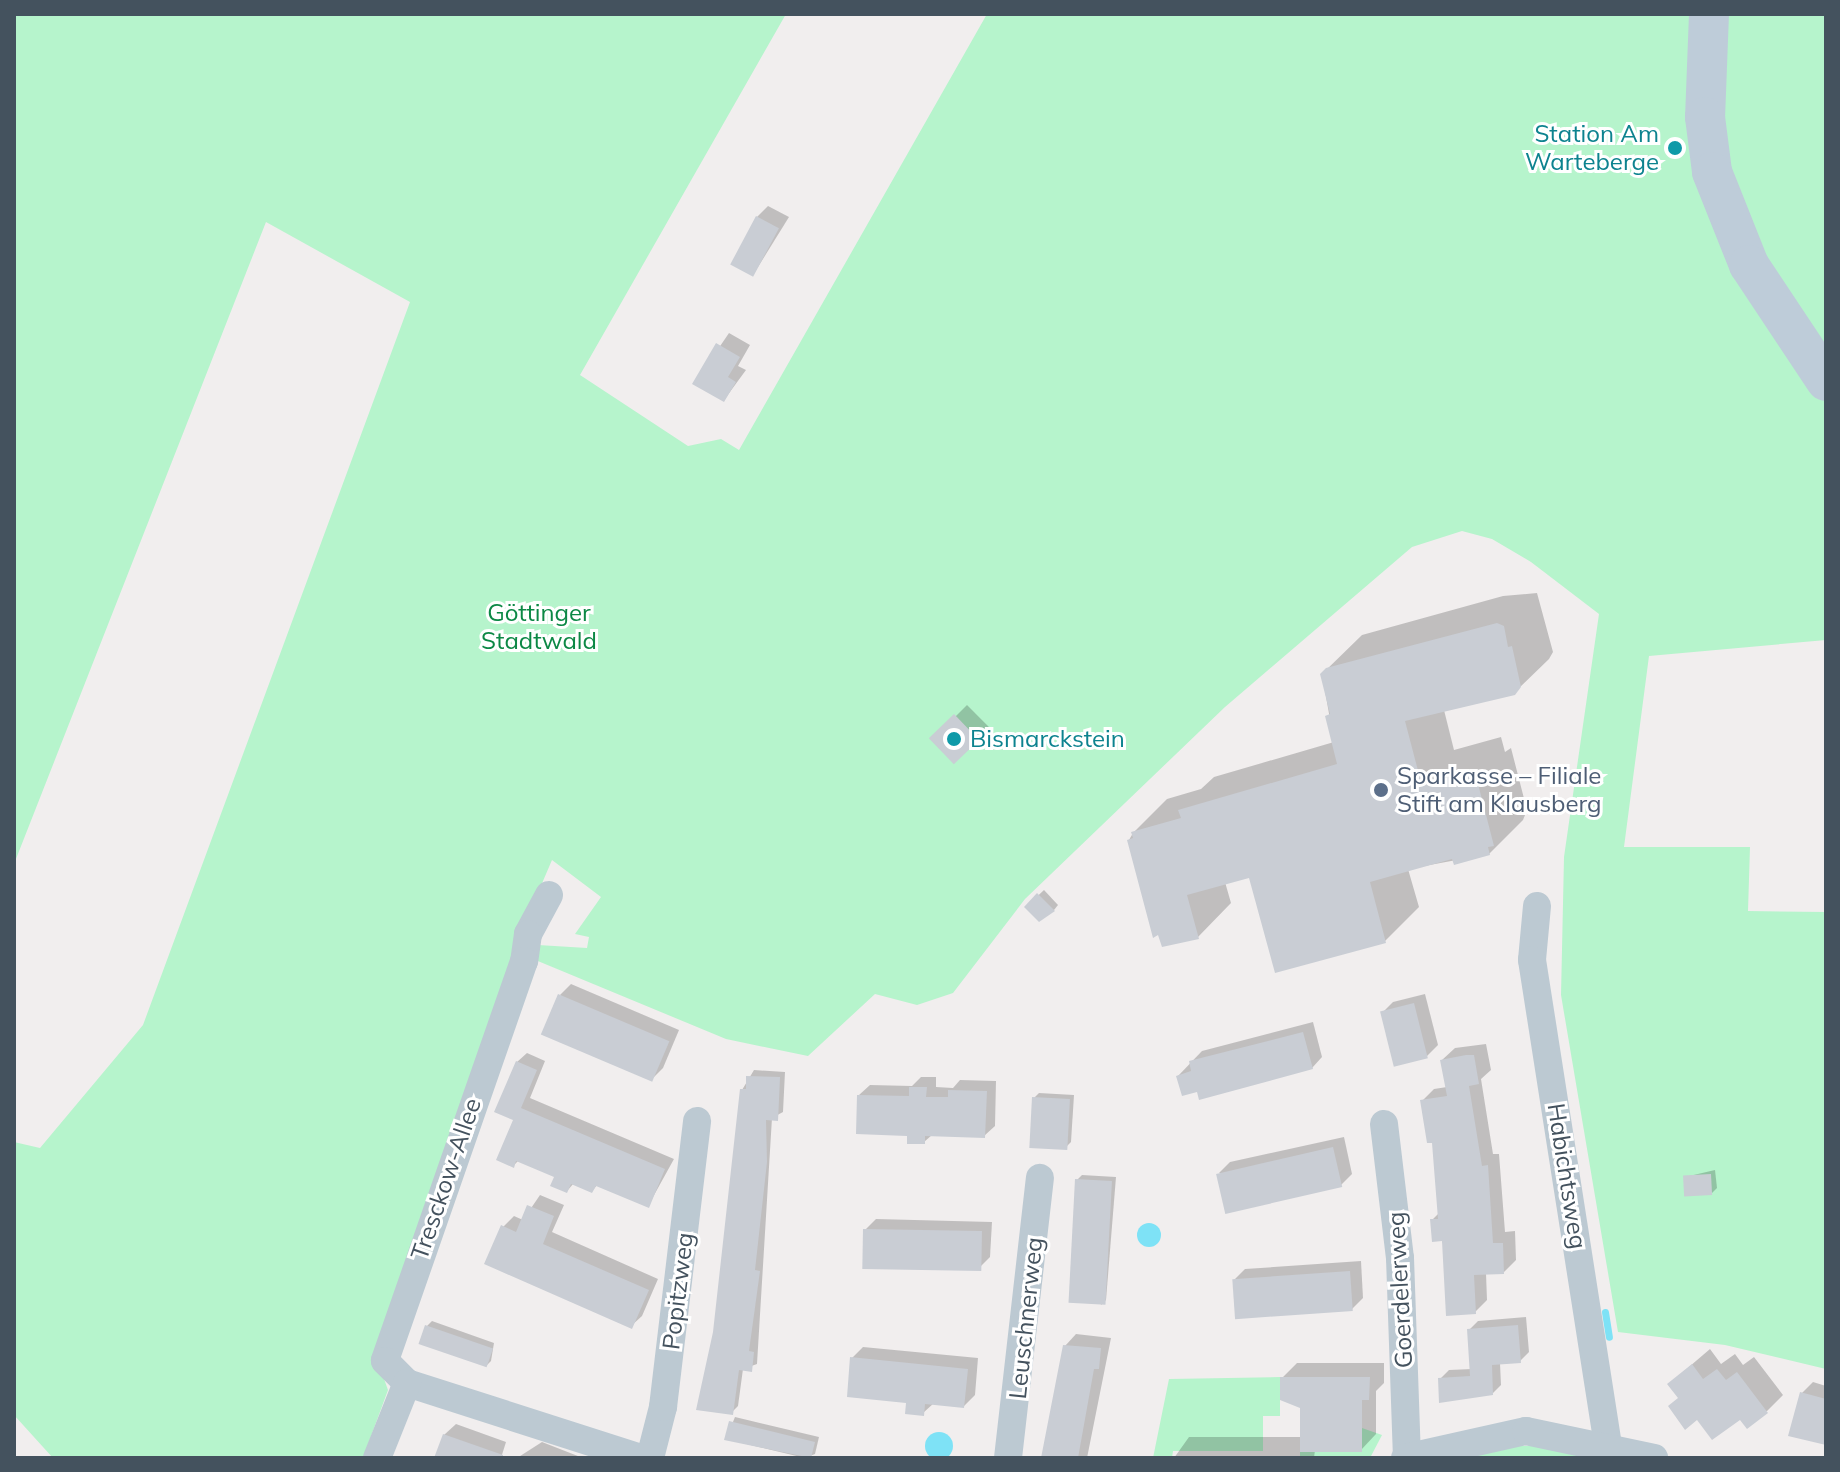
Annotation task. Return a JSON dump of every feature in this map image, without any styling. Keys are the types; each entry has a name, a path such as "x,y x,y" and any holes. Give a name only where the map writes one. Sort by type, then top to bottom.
{"street":[{"path":"1709,14 1705,117 1712,172 1749,265 1826,381"},
{"name":"Tresckow-Allee","path":"407,1383 385,1361 389,1342 524,961 528,934 549,895"},
{"name":"Habichtsweg","path":"1537,906 1532,960 1608,1446"},
{"name":"Popitzweg","path":"650,1458 665,1393 697,1121"},
{"name":"Goerdelerweg","path":"1384,1124 1400,1258 1406,1457 1526,1431 1654,1458"},
{"name":"Leuschnerweg","path":"1008,1458 1040,1178"},
{"path":"377,1458 407,1383 640,1458"}],"green space":[{"name":"Göttinger Stadtwald","path":"14,14 786,14 580,375 688,446 721,439 739,450 987,14 1826,14 1826,640 1649,656 1624,847 1750,847 1748,911 1826,912 1826,1369 1725,1345 1618,1332 1561,995 1564,857 1599,614 1531,562 1492,539 1462,531 1412,547 1225,707 1025,899 953,993 917,1005 875,994 808,1056 726,1039 533,959 538,945 587,948 589,937 575,934 601,897 552,860 525,923 378,1362 388,1390 363,1458 53,1458 14,1415 14,1142 40,1148 143,1025 410,302 266,222 14,864"},
{"path":"1280,1377 1280,1416 1263,1416 1263,1451 1173,1451 1172,1458 1153,1458 1169,1379"},
{"path":"1362,1428 1382,1435 1370,1458 1300,1458 1300,1451"},
{"path":"1512,1446 1543,1446 1591,1456 1461,1458"}],"water":[{"path":"1149,1223 1160,1230 1161,1235 1154,1246 1149,1247 1138,1240 1137,1235 1144,1224"},
{"path":"939,1432 949,1436 953,1446 949,1456 939,1460 929,1456 925,1446 929,1436"}],"building":[{"path":"756,216 779,228 753,277 730,265"},
{"path":"716,343 740,357 728,377 736,382 724,402 692,384"},
{"path":"1497,623 1504,626 1508,647 1512,646 1521,687 1515,695 1405,721 1421,782 1468,769 1471,783 1477,780 1494,846 1488,847 1490,855 1454,865 1452,859 1370,882 1386,943 1275,973 1249,878 1187,895 1199,939 1162,947 1158,935 1153,938 1127,840 1133,838 1131,832 1181,818 1178,810 1337,764 1325,716 1330,714 1320,674 1326,668"},
{"name":"Bismarckstein","path":"954,714 979,740 954,764 929,738"},
{"path":"1037,893 1055,911 1039,922 1024,907"},
{"path":"558,994 669,1041 652,1082 541,1035"},
{"path":"1414,1003 1428,1058 1394,1067 1380,1011"},
{"path":"1303,1032 1313,1069 1199,1100 1197,1092 1182,1096 1176,1076 1191,1071 1189,1061"},
{"path":"1474,1055 1479,1084 1469,1086 1482,1166 1488,1165 1493,1243 1503,1243 1504,1274 1474,1275 1476,1314 1446,1316 1442,1241 1432,1242 1430,1219 1438,1219 1432,1143 1427,1143 1420,1100 1447,1096 1440,1060"},
{"path":"516,1061 537,1070 521,1108 665,1169 649,1208 596,1186 592,1193 571,1184 567,1193 550,1186 554,1177 516,1161 514,1168 496,1160 513,1120 494,1112"},
{"path":"746,1076 780,1077 778,1121 766,1120 767,1162 755,1270 760,1271 749,1351 754,1352 752,1372 739,1370 733,1415 696,1410 713,1332 740,1089 746,1089"},
{"path":"909,1087 927,1087 926,1097 948,1097 948,1090 987,1091 985,1138 925,1136 925,1144 907,1144 907,1136 856,1134 857,1095 909,1096"},
{"path":"1032,1097 1070,1099 1067,1150 1029,1148"},
{"path":"1333,1147 1342,1187 1225,1214 1216,1174"},
{"path":"1711,1174 1712,1195 1684,1196 1683,1175"},
{"path":"1075,1179 1112,1181 1105,1305 1069,1303"},
{"path":"527,1205 554,1216 543,1244 649,1290 632,1329 484,1264 501,1225 516,1232"},
{"path":"863,1229 982,1231 981,1271 862,1269"},
{"path":"1350,1271 1353,1311 1235,1319 1232,1279"},
{"path":"425,1325 493,1348 487,1367 418,1344"},
{"path":"1518,1325 1521,1363 1492,1365 1493,1395 1439,1403 1438,1378 1470,1376 1467,1329"},
{"path":"1063,1345 1101,1348 1099,1369 1094,1369 1078,1458 1041,1458"},
{"path":"850,1357 968,1369 964,1408 925,1404 924,1416 905,1414 906,1403 847,1397"},
{"path":"1692,1364 1703,1379 1717,1369 1726,1380 1737,1372 1768,1413 1747,1429 1740,1420 1712,1440 1697,1420 1685,1430 1668,1406 1678,1398 1667,1384"},
{"path":"1280,1377 1370,1377 1369,1400 1362,1400 1362,1452 1300,1452 1300,1408 1280,1400"},
{"path":"1800,1392 1826,1399 1826,1445 1788,1436"},
{"path":"729,1421 815,1442 811,1458 724,1440"},
{"path":"443,1434 503,1455 503,1458 434,1458"}],"waterway":[{"path":"1605,1312 1609,1337"}],"place":[{"name":"Station Am Warteberge","path":"1675,148"},
{"name":"Bismarckstein","path":"954,739"},
{"name":"Sparkasse – Filiale Stift am Klausberg","path":"1381,790"}]}
